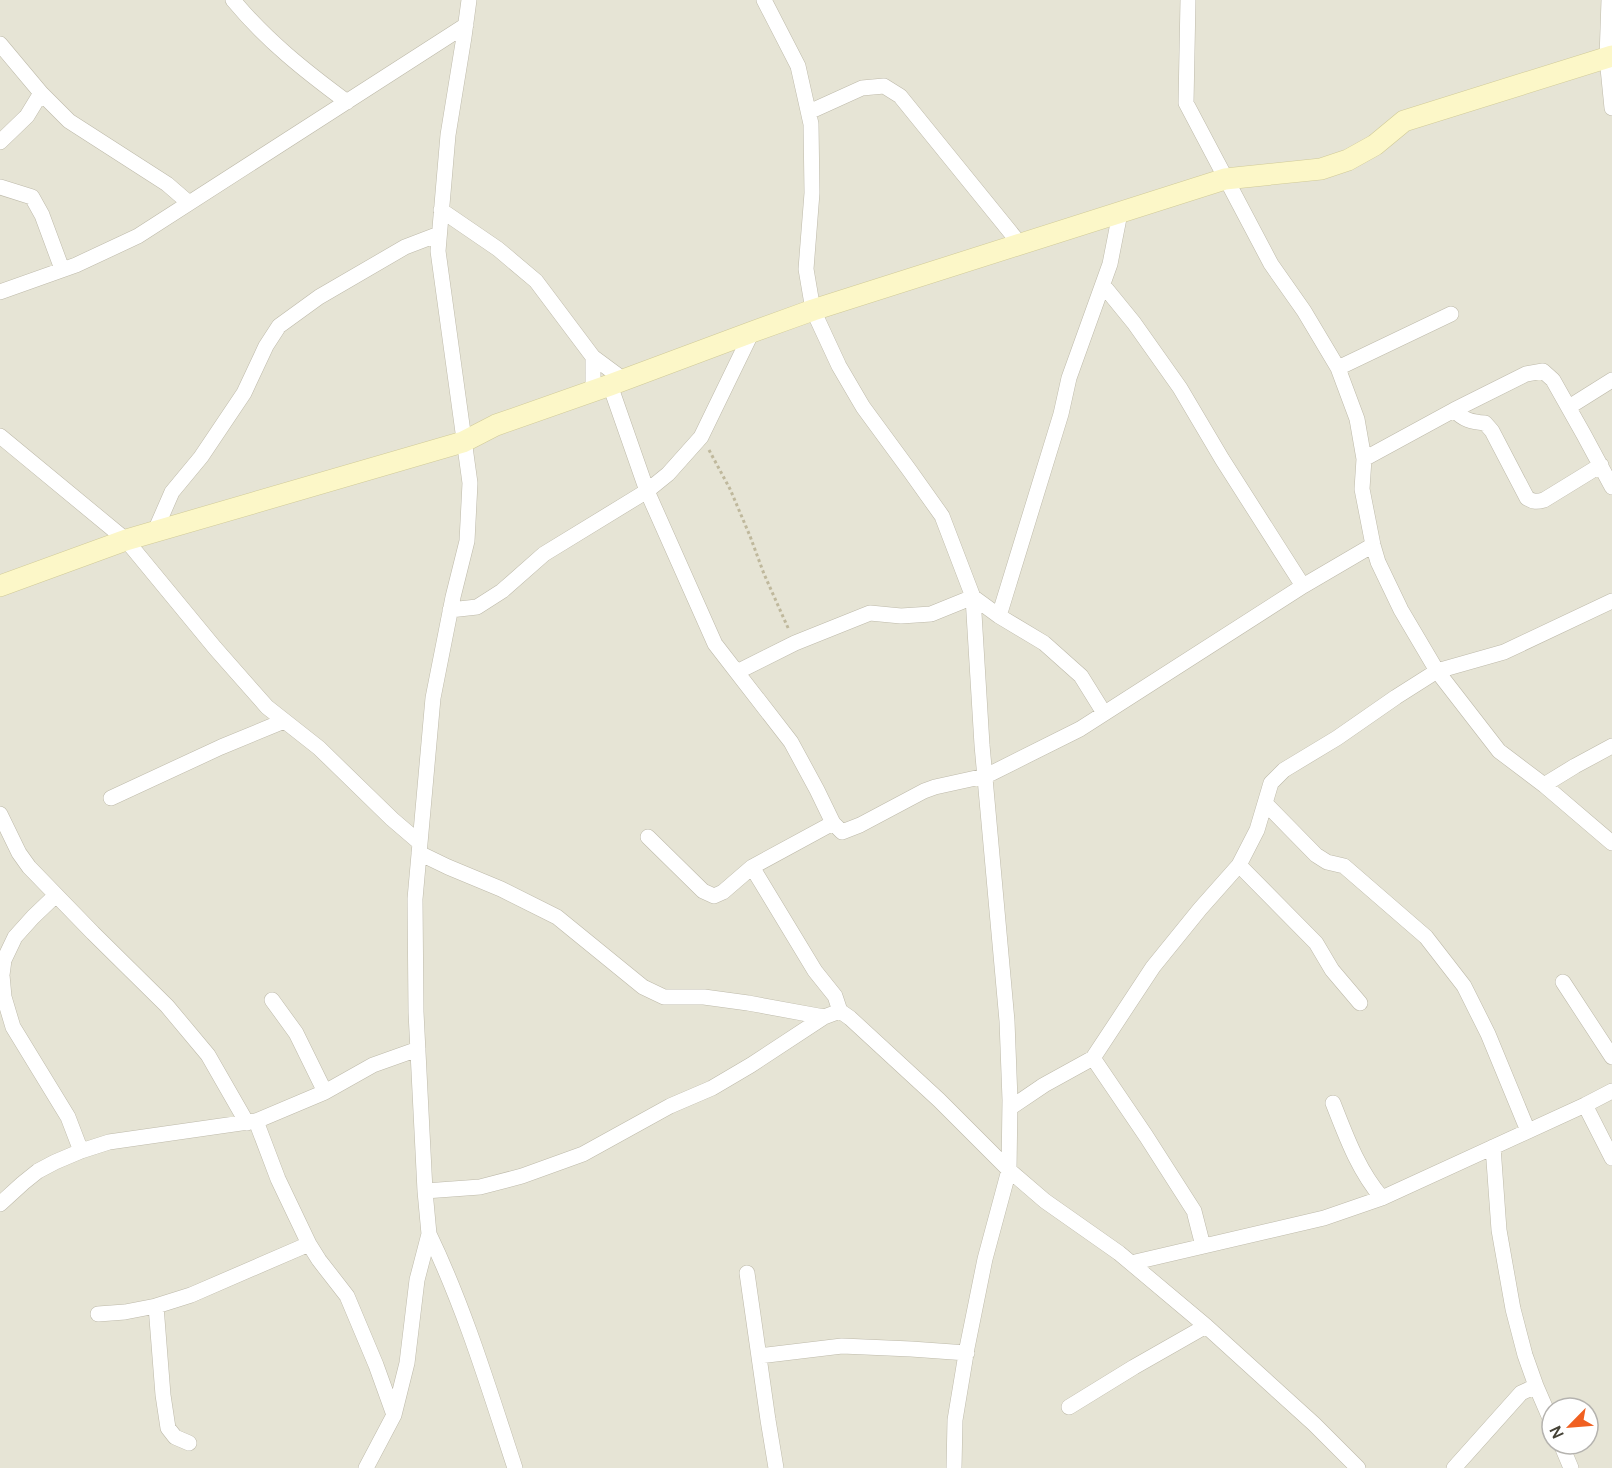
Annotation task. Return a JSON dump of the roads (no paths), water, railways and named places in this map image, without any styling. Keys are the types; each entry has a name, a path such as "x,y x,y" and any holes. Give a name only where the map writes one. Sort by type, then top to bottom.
{"street":[{"path":"233,0 252,23 298,66 347,102"},
{"path":"366,1468 394,1415 407,1364 417,1280 429,1234 418,1049 415,899 433,698 450,610 467,541 470,483 438,251 448,135 469,0"},
{"path":"764,0 798,66 811,124 812,193 806,269 813,310 838,366 863,407 942,516 973,597 982,745 1006,1022 1010,1170 986,1259 967,1353 955,1420 954,1468"},
{"path":"1188,0 1185,103 1271,264 1304,311 1338,368 1357,419 1364,459 1362,489 1373,545 1378,562 1401,610 1437,671 1499,751 1544,785 1612,843"},
{"path":"1611,0 1612,108"},
{"path":"0,292 76,265 138,236 466,25"},
{"path":"0,44 41,93 69,121 167,184 189,203"},
{"path":"0,586 126,540 463,442 496,425 609,386 813,310 1020,244 1226,179 1321,169 1348,160 1375,145 1404,121 1610,57"},
{"path":"809,112 862,88 884,86 900,96 1020,244"},
{"path":"0,142 27,116 41,93"},
{"path":"0,187 32,197 42,215 62,269"},
{"path":"441,210 498,249 536,281 593,357 609,386 647,491 715,644 791,742 833,823 843,832 935,786 985,776 1080,729 1303,586 1373,545"},
{"path":"999,616 1070,378 1110,264 1120,213"},
{"path":"155,531 172,492 201,456 244,393 266,346 279,326 328,291 405,247 439,234"},
{"path":"1103,285 1134,323 1180,388 1303,586"},
{"path":"1338,368 1451,314"},
{"path":"450,610 477,607 502,591 544,554 647,491 668,474 701,437 752,332"},
{"path":"593,357 609,386"},
{"path":"1364,459 1526,374 1544,371 1553,380 1569,407 1612,487"},
{"path":"1569,407 1612,380"},
{"path":"1454,410 1463,419 1485,423 1492,431 1527,498 1532,501 1544,500 1601,465"},
{"path":"0,436 126,540 267,707 319,748 420,848 448,867 501,889 558,918 644,987 664,997 704,998 748,1003 824,1017"},
{"path":"973,597 999,616 1044,643 1081,676 1104,713"},
{"path":"737,672 795,643 870,613 900,616 931,614 973,597"},
{"path":"1010,1108 1044,1085 1093,1058 1153,967 1239,865 1257,830 1271,783 1284,770 1337,738 1437,671 1504,652 1612,601"},
{"path":"111,798 284,720"},
{"path":"1544,785 1612,746"},
{"path":"1265,803 1316,855 1327,862 1344,866 1426,937 1464,986 1488,1034 1528,1131"},
{"path":"0,814 19,853 29,867 167,1006 208,1055 251,1122 309,1244 347,1296 394,1415"},
{"path":"648,837 703,891 714,896 723,892 752,867 833,823"},
{"path":"1239,865 1316,943 1332,970 1360,1003"},
{"path":"752,867 815,971 835,996 840,1011 939,1100 1045,1201 1119,1253 1206,1326 1314,1424 1358,1468"},
{"path":"56,895 15,937 4,960 2,975 5,1019 13,1027 68,1117 81,1151"},
{"path":"1563,982 1612,1057"},
{"path":"272,1000 296,1033 326,1092"},
{"path":"425,1191 480,1187 522,1176 583,1154 670,1106 712,1088 824,1017 840,1011"},
{"path":"0,1204 38,1171 81,1151 109,1142 251,1122 326,1092 373,1065 418,1049"},
{"path":"1093,1058 1194,1211 1203,1246"},
{"path":"1131,1263 1324,1218 1382,1198 1612,1091"},
{"path":"1333,1102 1348,1144 1372,1186 1382,1198"},
{"path":"1585,1105 1612,1158"},
{"path":"1493,1147 1499,1230 1507,1276 1525,1355 1540,1396"},
{"path":"429,1234 448,1274 515,1468"},
{"path":"98,1314 156,1306 191,1295 309,1244"},
{"path":"747,1273 776,1468"},
{"path":"156,1306 168,1428 175,1437 189,1443"},
{"path":"1069,1407 1206,1326"},
{"path":"759,1356 842,1346 911,1348 967,1353"},
{"path":"1454,1468 1521,1393 1536,1386"}]}
